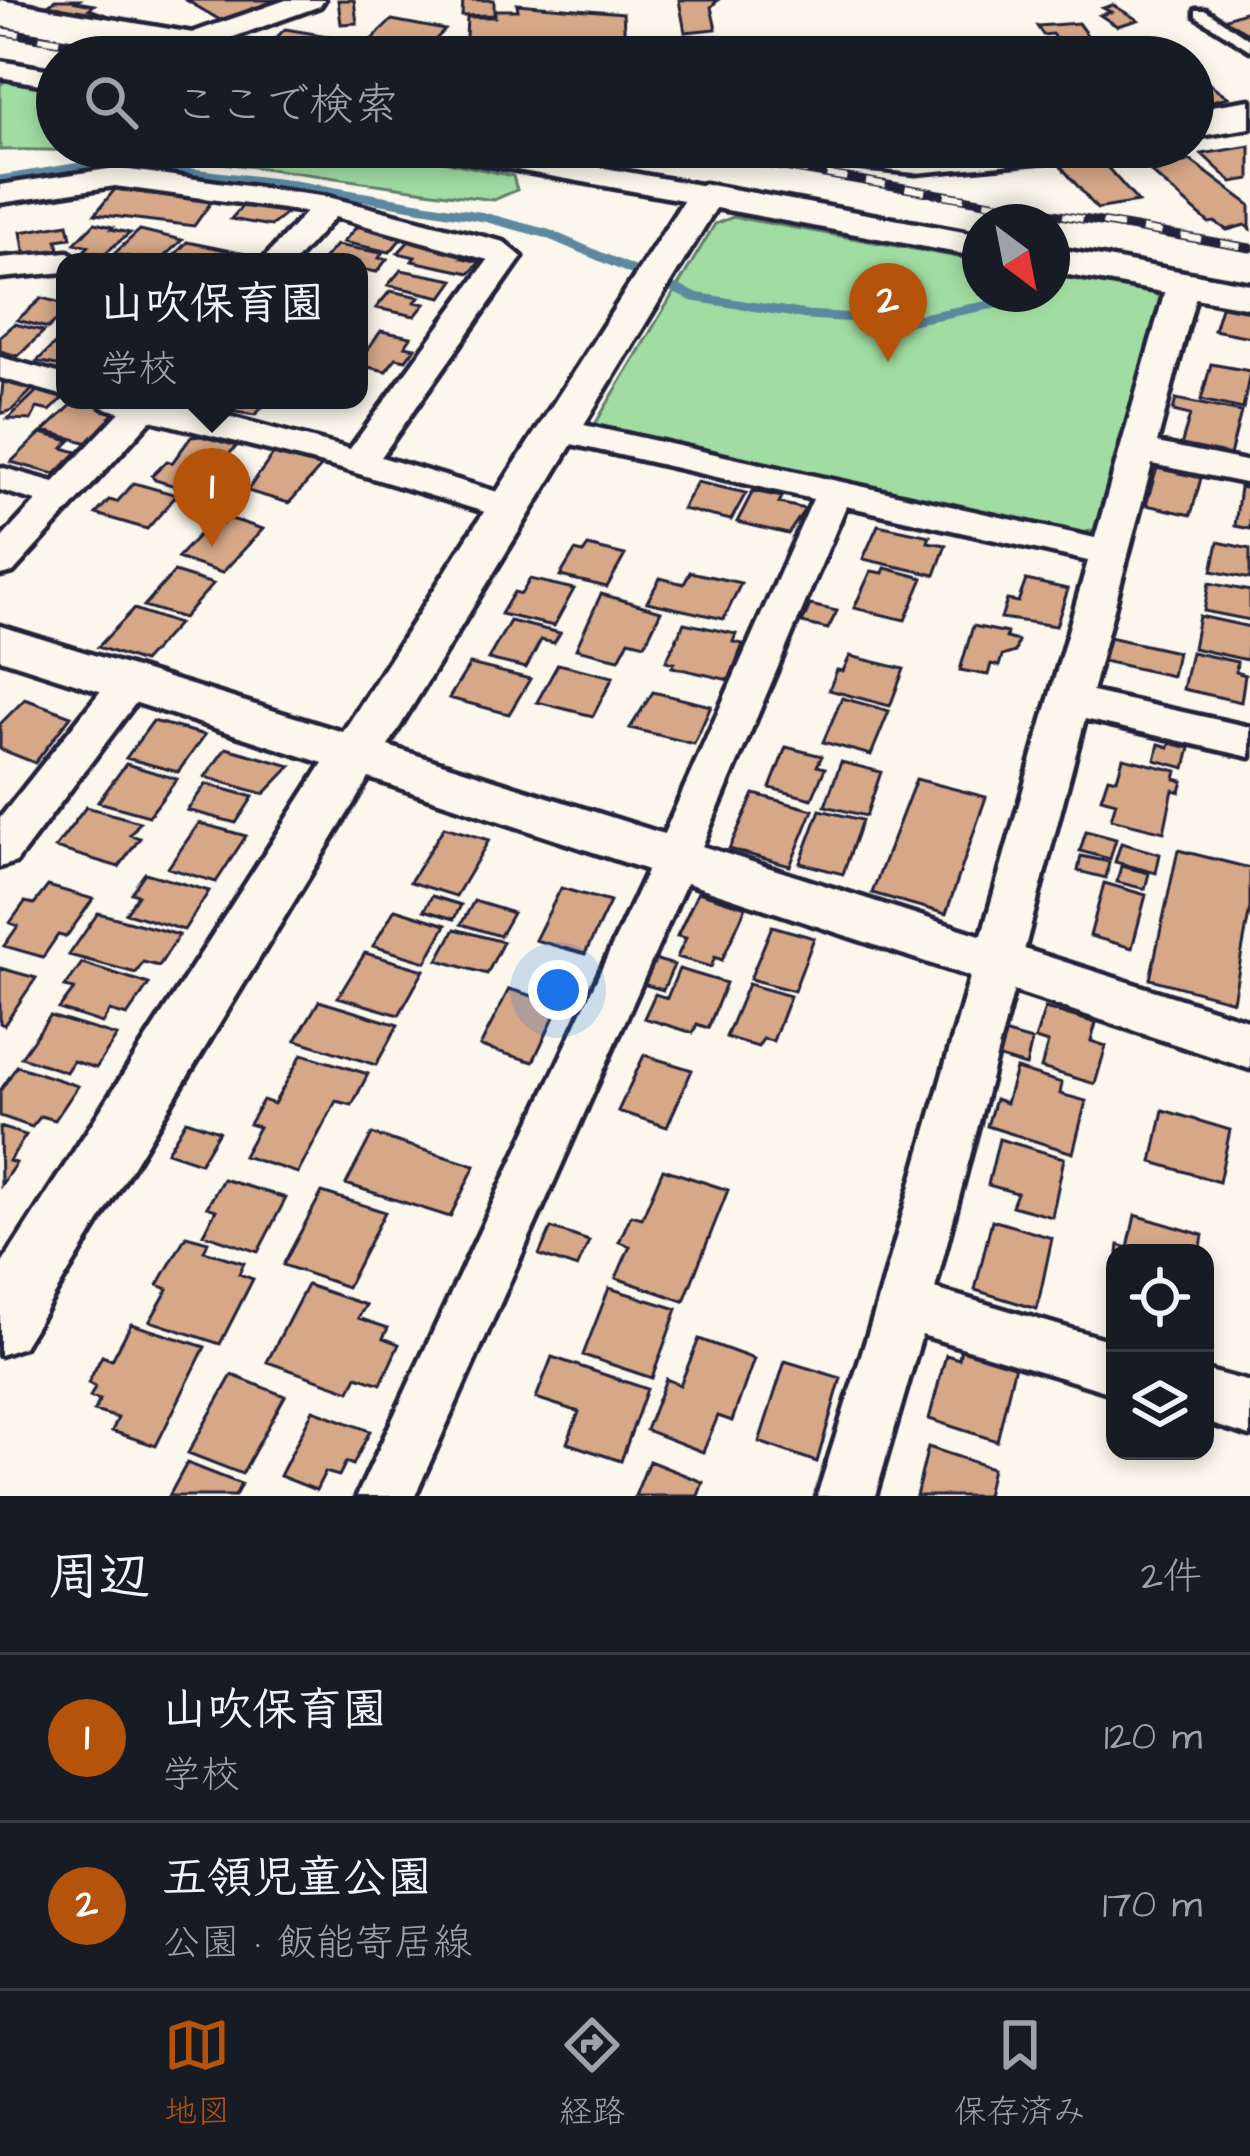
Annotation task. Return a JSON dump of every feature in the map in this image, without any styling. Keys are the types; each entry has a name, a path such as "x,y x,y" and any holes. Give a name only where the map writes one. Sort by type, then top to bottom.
{"main road":[{"path":"0,14 131,36"},
{"path":"1214,120 1250,114"}],"street":[{"path":"209,36 311,0"},
{"path":"0,69 36,75"},
{"path":"556,168 962,243"},
{"path":"0,194 116,177 328,206 494,249 506,257 359,462"},
{"path":"0,1325 706,195"},
{"path":"285,253 328,206"},
{"path":"0,268 56,263"},
{"path":"1070,263 1250,296"},
{"path":"846,1496 904,1305 1183,284"},
{"path":"0,368 56,384"},
{"path":"0,563 63,497 131,409"},
{"path":"159,409 508,506"},
{"path":"557,430 1108,553"},
{"path":"1139,450 1250,473"},
{"path":"0,478 63,497"},
{"path":"386,1496 676,856 833,494"},
{"path":"0,642 676,856 1250,1045"},
{"path":"0,850 129,683"},
{"path":"1070,700 1250,742"},
{"path":"904,1305 1106,1365"},
{"path":"1214,1399 1250,1409"}],"lane":[{"path":"1201,13 1250,46"}],"green space":[{"path":"7,79 36,83 36,150 0,150 0,85"},
{"path":"262,168 475,168 513,176 517,190 494,200"},
{"path":"733,217 962,258 962,312 1070,312 1070,277 1153,292 1162,300 1097,529 1083,533 603,430 595,424 715,224"}],"building":[{"path":"55,0 79,0 76,2 94,5 89,9 106,15 96,23 51,15 60,7 48,5"},
{"path":"186,0 301,0 227,24"},
{"path":"338,0 354,0 357,23 341,24"},
{"path":"463,0 494,0 494,15 462,16"},
{"path":"679,0 718,0 711,7 716,29 685,32"},
{"path":"517,4 623,13 625,36 466,36 467,17 495,17 495,10 518,10"},
{"path":"1113,5 1138,20 1117,26 1100,15 1111,12 1103,8"},
{"path":"1250,10 1250,34 1223,19"},
{"path":"392,20 445,30 439,36 375,36"},
{"path":"1078,23 1088,36 1043,35 1037,26"},
{"path":"285,29 328,36 278,36"},
{"path":"1214,87 1228,97 1214,100"},
{"path":"1250,146 1250,179 1232,182 1214,165 1214,152"},
{"path":"1062,168 1108,168 1138,202 1097,209"},
{"path":"1201,168 1250,205 1250,229 1245,225 1227,230 1209,223 1152,173"},
{"path":"115,189 212,201 194,226 95,214"},
{"path":"246,202 291,210 271,226 231,219"},
{"path":"361,222 404,235 390,252 343,242"},
{"path":"95,223 130,233 105,253 84,251 89,246 75,243"},
{"path":"68,224 71,238 57,240 59,249 25,255 21,232"},
{"path":"140,230 182,240 168,253 115,253"},
{"path":"412,238 467,253 462,258 480,262 470,273 412,261 415,257 398,253"},
{"path":"187,242 241,253 177,253"},
{"path":"336,245 382,253 379,258 387,259 377,272 368,270 368,253 329,253"},
{"path":"401,270 454,280 442,297 388,285"},
{"path":"390,291 420,297 415,302 425,304 415,316 376,308"},
{"path":"42,298 56,302 56,320 48,328 17,320"},
{"path":"1222,304 1250,309 1250,337 1214,330"},
{"path":"14,324 44,331 18,356 0,351 0,336"},
{"path":"381,331 411,337 405,346 415,348 406,360 396,358 386,371 368,367 368,349"},
{"path":"56,343 56,365 37,361"},
{"path":"1211,364 1250,371 1243,409 1201,400"},
{"path":"3,382 33,389 12,410 0,414"},
{"path":"39,389 56,394 56,405 50,411 37,408 31,420 8,419"},
{"path":"1176,399 1241,412 1229,459 1180,449 1190,415 1173,411"},
{"path":"67,409 113,409 117,410 110,417 122,420 96,445 44,431"},
{"path":"216,409 261,409 255,415"},
{"path":"41,433 70,441 63,448 77,452 55,474 11,462"},
{"path":"191,437 237,446 192,491 155,480 152,476 167,461 172,463"},
{"path":"275,452 322,466 289,503 247,491"},
{"path":"1157,468 1201,478 1191,515 1146,505"},
{"path":"697,482 746,493 731,520 682,509"},
{"path":"134,483 177,495 147,529 96,514 109,500 117,502"},
{"path":"1240,487 1250,489 1250,529 1235,526"},
{"path":"753,491 782,497 779,503 805,509 788,534 737,522"},
{"path":"228,518 263,529 222,573 177,558 212,521 222,524"},
{"path":"878,525 930,536 928,542 946,545 935,575 863,559"},
{"path":"1218,542 1250,549 1250,579 1212,571"},
{"path":"588,546 625,555 607,587 560,576 575,551 583,553"},
{"path":"885,568 923,578 905,620 854,608 871,571 883,573"},
{"path":"174,572 213,584 183,618 144,606"},
{"path":"690,572 741,583 724,619 647,602 660,578 684,584"},
{"path":"530,579 574,589 554,626 501,614 514,592 521,594"},
{"path":"1026,580 1068,589 1056,626 1001,618 1007,600 1018,602"},
{"path":"1209,583 1250,591 1250,620 1204,611"},
{"path":"601,594 661,611 645,644 629,640 619,659 576,649"},
{"path":"810,605 837,611 828,629 802,623"},
{"path":"134,609 178,624 143,662 98,647"},
{"path":"1199,616 1250,627 1247,660 1193,648"},
{"path":"510,621 560,633 554,643 541,640 526,668 488,659"},
{"path":"684,623 736,634 733,642 743,644 729,680 672,667 674,663 666,661"},
{"path":"973,626 1007,633 1006,638 1018,641 1015,652 1002,656 999,666 991,664 988,675 960,670"},
{"path":"1109,637 1177,652 1172,676 1103,661"},
{"path":"1191,652 1237,662 1236,672 1245,675 1241,702 1183,689"},
{"path":"850,656 904,669 890,706 829,690 837,670 843,671"},
{"path":"470,664 530,679 509,714 449,698"},
{"path":"558,664 613,677 593,716 537,702"},
{"path":"653,692 711,706 694,744 630,728"},
{"path":"842,698 889,711 871,755 823,742"},
{"path":"25,699 71,716 35,763 0,749 0,724"},
{"path":"153,721 205,735 178,772 126,758"},
{"path":"1170,743 1190,748 1185,768 1155,760 1159,744 1169,747"},
{"path":"786,747 822,756 817,766 825,768 812,799 770,788"},
{"path":"226,748 291,766 264,794 205,777"},
{"path":"1123,758 1177,771 1175,779 1183,781 1180,792 1173,790 1164,832 1111,819 1116,802 1101,798 1108,777 1117,779"},
{"path":"841,762 881,772 866,816 825,806"},
{"path":"126,764 177,779 149,816 98,802"},
{"path":"916,779 986,797 946,914 872,893"},
{"path":"206,784 253,797 236,823 187,810"},
{"path":"754,794 813,810 790,866 729,849"},
{"path":"86,807 140,822 130,835 140,838 119,867 55,848"},
{"path":"820,810 862,820 843,874 800,863"},
{"path":"199,823 246,836 216,882 168,868"},
{"path":"444,827 489,840 456,896 410,882"},
{"path":"1086,831 1116,839 1110,859 1080,851"},
{"path":"1121,843 1160,854 1156,873 1115,862"},
{"path":"1178,850 1250,868 1250,908 1233,1001 1150,979"},
{"path":"1081,856 1109,862 1106,878 1078,871"},
{"path":"1121,866 1149,873 1145,889 1117,882"},
{"path":"145,873 209,891 184,930 126,913 138,895 131,893"},
{"path":"1104,883 1146,895 1132,948 1090,936"},
{"path":"48,886 93,899 66,937 58,935 43,957 4,946 18,926 10,923 25,902 34,904"},
{"path":"561,888 610,902 585,954 535,940"},
{"path":"698,892 746,907 722,960 715,957 711,967 677,957 686,938 677,936"},
{"path":"432,896 461,905 454,919 424,910"},
{"path":"474,901 513,913 500,936 461,924"},
{"path":"395,909 446,925 426,962 373,946"},
{"path":"98,913 179,935 159,966 143,962 136,973 69,955"},
{"path":"772,926 814,938 794,991 750,979"},
{"path":"455,929 503,942 487,974 438,960"},
{"path":"365,953 424,970 399,1015 338,997"},
{"path":"647,957 674,965 663,990 636,982"},
{"path":"82,963 149,984 127,1016 110,1011 102,1023 59,1009 74,989 65,987"},
{"path":"0,968 36,978 4,1025 0,1023"},
{"path":"679,969 726,983 708,1028 697,1024 693,1033 644,1018 655,994 667,998"},
{"path":"748,984 790,996 773,1041 763,1039 758,1047 726,1037"},
{"path":"509,989 560,1004 533,1062 480,1046"},
{"path":"319,1001 398,1025 376,1065 296,1040"},
{"path":"1045,1008 1096,1023 1091,1041 1106,1046 1095,1084 1041,1068 1048,1043 1035,1039"},
{"path":"50,1016 117,1036 96,1068 73,1061 66,1072 21,1057"},
{"path":"1000,1032 1032,1041 1026,1066 993,1056"},
{"path":"302,1054 368,1074 352,1105 336,1101 298,1173 243,1156 259,1127 249,1124 263,1100 274,1104"},
{"path":"644,1055 692,1070 667,1127 618,1111"},
{"path":"17,1066 78,1086 55,1120 41,1116 32,1127 0,1116 0,1091"},
{"path":"1016,1069 1062,1083 1060,1094 1086,1101 1073,1153 987,1126 995,1099 1006,1103"},
{"path":"1163,1110 1230,1130 1219,1182 1152,1162"},
{"path":"186,1120 219,1131 200,1163 167,1152"},
{"path":"0,1127 26,1135 1,1185"},
{"path":"372,1134 475,1166 450,1217 346,1184"},
{"path":"999,1139 1064,1158 1052,1217 1012,1206 1017,1193 988,1185"},
{"path":"663,1169 728,1190 684,1301 616,1278 630,1246 619,1242 631,1215 642,1218"},
{"path":"223,1179 286,1198 258,1252 203,1234 216,1210 207,1207"},
{"path":"322,1192 385,1212 347,1287 283,1265"},
{"path":"1135,1215 1203,1235 1202,1244 1129,1244"},
{"path":"992,1220 1052,1238 1037,1309 975,1290"},
{"path":"551,1228 589,1241 577,1268 539,1255"},
{"path":"186,1236 208,1242 204,1251 244,1263 239,1274 253,1279 220,1344 150,1321 168,1289 158,1285"},
{"path":"307,1285 366,1305 358,1318 388,1328 383,1338 399,1344 381,1384 357,1376 350,1391 267,1362"},
{"path":"609,1288 677,1309 652,1378 583,1355"},
{"path":"131,1324 205,1347 156,1446 112,1431 118,1418 94,1411 100,1400 90,1397 95,1387 88,1383 102,1356 112,1360"},
{"path":"699,1339 754,1359 732,1421 718,1416 703,1452 646,1430 666,1379 680,1385"},
{"path":"961,1347 1015,1365 997,1441 929,1419 946,1355 959,1359"},
{"path":"552,1357 647,1389 621,1461 567,1443 579,1412 536,1398"},
{"path":"785,1361 841,1378 817,1462 759,1442"},
{"path":"232,1375 285,1396 242,1474 188,1453"},
{"path":"313,1410 370,1431 353,1465 346,1462 339,1476 325,1472 316,1490 280,1476"},
{"path":"928,1447 992,1468 986,1496 916,1496"},
{"path":"649,1461 703,1482 698,1496 635,1496"},
{"path":"187,1463 241,1484 235,1496 169,1496"}],"waterway":[{"path":"0,180 75,168"},
{"path":"149,168 294,185 484,217 548,234 694,297 807,315 906,321 962,310"}],"railway":[{"path":"0,31 36,37"},
{"path":"790,168 1250,248"}],"place":[{"name":"五領児童公園","path":"888,362"},
{"name":"山吹保育園","path":"212,547"}]}
